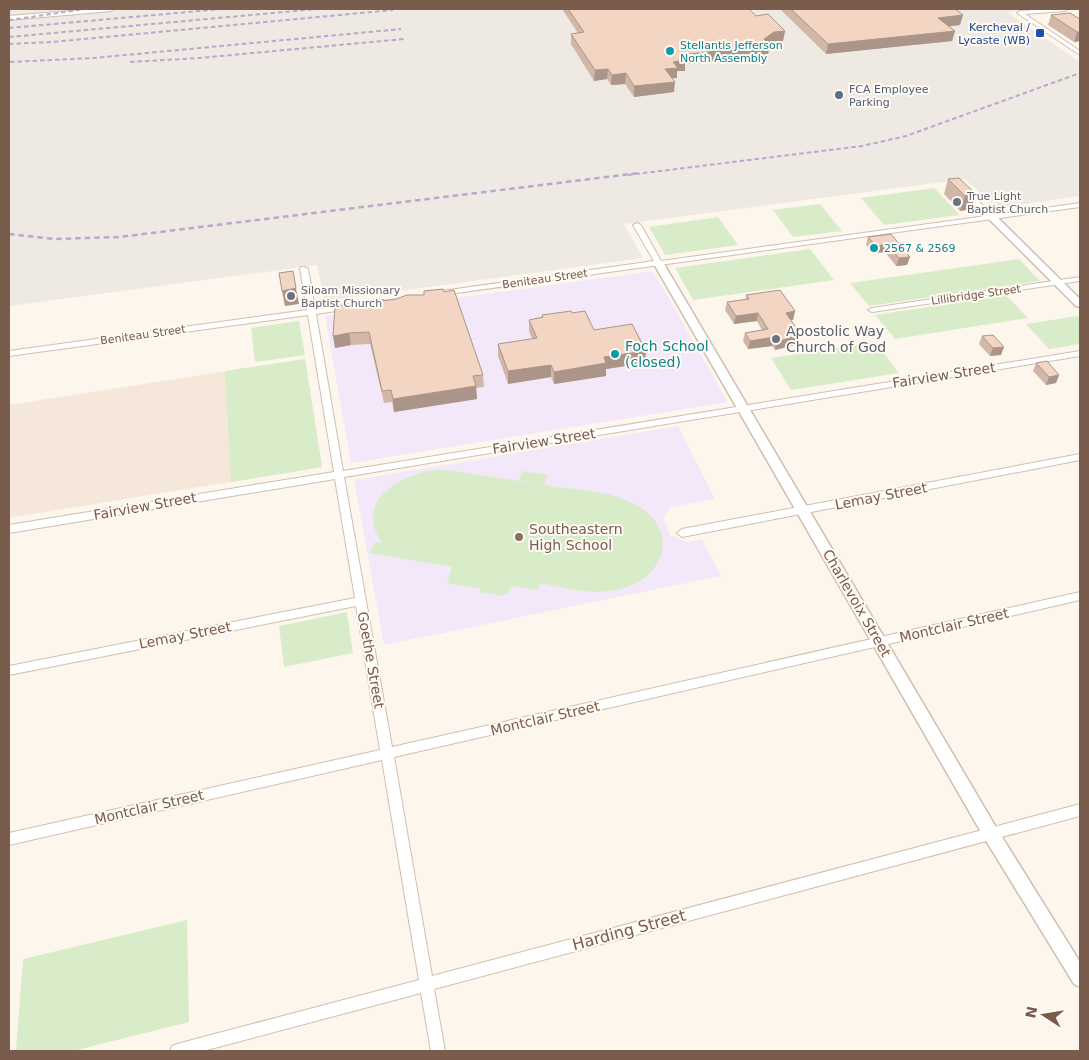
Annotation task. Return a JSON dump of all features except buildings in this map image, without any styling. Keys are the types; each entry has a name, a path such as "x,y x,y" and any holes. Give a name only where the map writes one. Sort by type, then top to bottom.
{"street":[{"path":"9,18 111,9"},
{"path":"1065,9 1020,14 1080,53"},
{"path":"1071,47 1080,46"},
{"path":"956,183 1080,304"},
{"name":"Beniteau Street","path":"437,294 1080,205"},
{"name":"Charlevoix Street","path":"637,225 991,834 1080,978"},
{"name":"Goethe Street","path":"304,269 438,1051"},
{"name":"Lillibridge Street","path":"872,310 1080,280"},
{"name":"Beniteau Street","path":"9,354 389,301"},
{"name":"Fairview Street","path":"9,529 1080,353"},
{"name":"Lemay Street","path":"682,533 1080,457"},
{"name":"Montclair Street","path":"9,839 1080,596"},
{"name":"Lemay Street","path":"9,670 361,601"},
{"name":"Harding Street","path":"177,1051 1080,810"}],"shaded area":[{"path":"9,9 1031,9 1007,12 1080,62 1080,196 996,208 965,179 624,224 643,258 325,301 317,265 9,306"},
{"path":"653,271 728,402 351,463 325,316"},
{"path":"305,359 322,467 9,518 9,405"},
{"name":"Southeastern High School","path":"678,426 715,499 671,507 663,517 670,535 686,542 702,539 721,576 384,645 354,480"}],"green space":[{"path":"934,188 960,215 884,225 861,198"},
{"path":"820,204 842,231 793,237 773,210"},
{"path":"718,217 738,245 665,255 649,227"},
{"path":"810,249 834,280 693,300 675,268"},
{"path":"1019,259 1040,281 869,306 850,283"},
{"path":"1006,295 1028,318 895,339 875,315"},
{"path":"1078,316 1080,318 1080,344 1049,349 1026,324"},
{"path":"299,321 305,355 255,362 251,328"},
{"path":"875,342 899,373 791,390 771,358"},
{"path":"305,359 322,467 231,482 225,371"},
{"path":"436,470 540,484 519,480 522,471 548,475 544,485 592,491 627,501 638,506 651,516 659,528 663,540 662,553 657,564 648,575 620,589 600,592 541,583 538,590 511,586 508,594 505,593 503,596 480,592 481,589 447,583 452,567 369,553 375,542 382,543 375,528 373,514 377,502 385,492 408,477"},
{"path":"347,612 353,653 284,667 279,626"},
{"path":"187,920 189,1022 73,1051 16,1051 23,959"}],"railway":[{"path":"24,18 85,9"},
{"path":"9,28 222,9"},
{"path":"9,37 317,9"},
{"path":"9,44 52,42 393,10"},
{"path":"9,20 32,17"},
{"path":"10,62 94,58 401,29"},
{"path":"130,62 199,58 404,39"},
{"path":"628,175 862,146 906,136 1080,73"},
{"path":"9,234 54,239 119,237 639,173"}],"place":[{"name":"Kercheval / Lycaste (WB)","path":"1040,33"},
{"name":"Stellantis Jefferson North Assembly","path":"670,51"},
{"name":"FCA Employee Parking","path":"839,95"},
{"name":"True Light Baptist Church","path":"957,202"},
{"name":"2567 & 2569","path":"874,248"},
{"name":"Siloam Missionary Baptist Church","path":"291,296"},
{"name":"Apostolic Way Church of God","path":"776,339"},
{"name":"Foch School (closed)","path":"615,354"},
{"name":"Southeastern High School","path":"519,537"}]}
